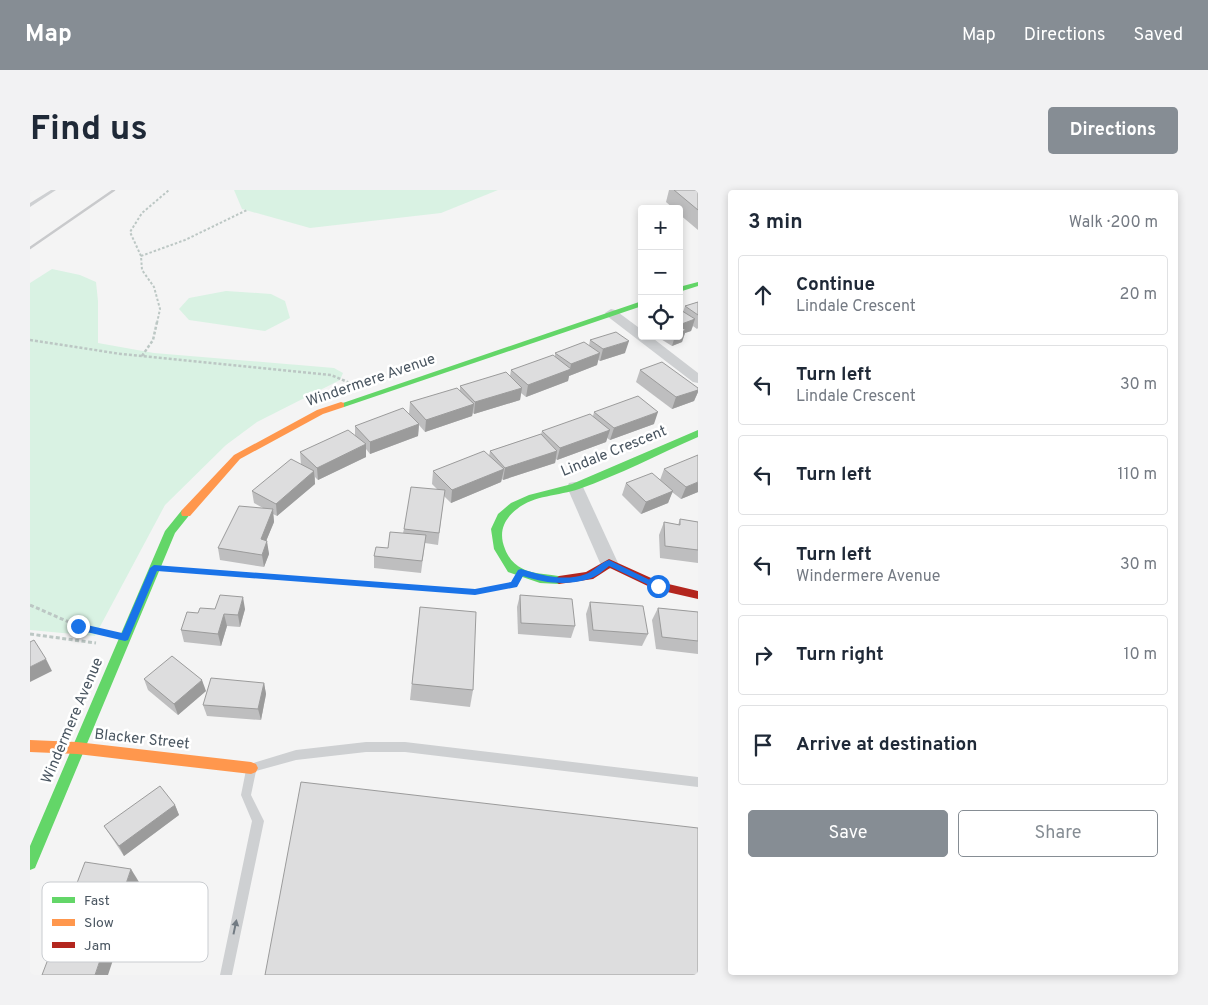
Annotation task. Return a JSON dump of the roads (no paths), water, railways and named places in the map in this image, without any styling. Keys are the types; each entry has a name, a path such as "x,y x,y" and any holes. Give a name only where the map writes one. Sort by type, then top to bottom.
{"street":[{"path":"683,289 698,284"},
{"name":"Windermere Avenue","path":"30,862 170,531 237,457 320,412 638,304"},
{"path":"611,314 698,379"},
{"name":"Lindale Crescent","path":"609,563 588,576 567,580 540,579 512,569 499,549 496,529 502,517 515,506 533,497 575,487 698,433"},
{"path":"575,487 609,563 658,586 698,595"},
{"name":"Blacker Street","path":"30,746 78,748 251,768"}],"lane":[{"path":"30,205 54,190"},
{"path":"226,975 258,821 246,795 251,768 296,755 366,747 404,747 698,782"}],"railway":[{"path":"30,248 114,190"}]}
